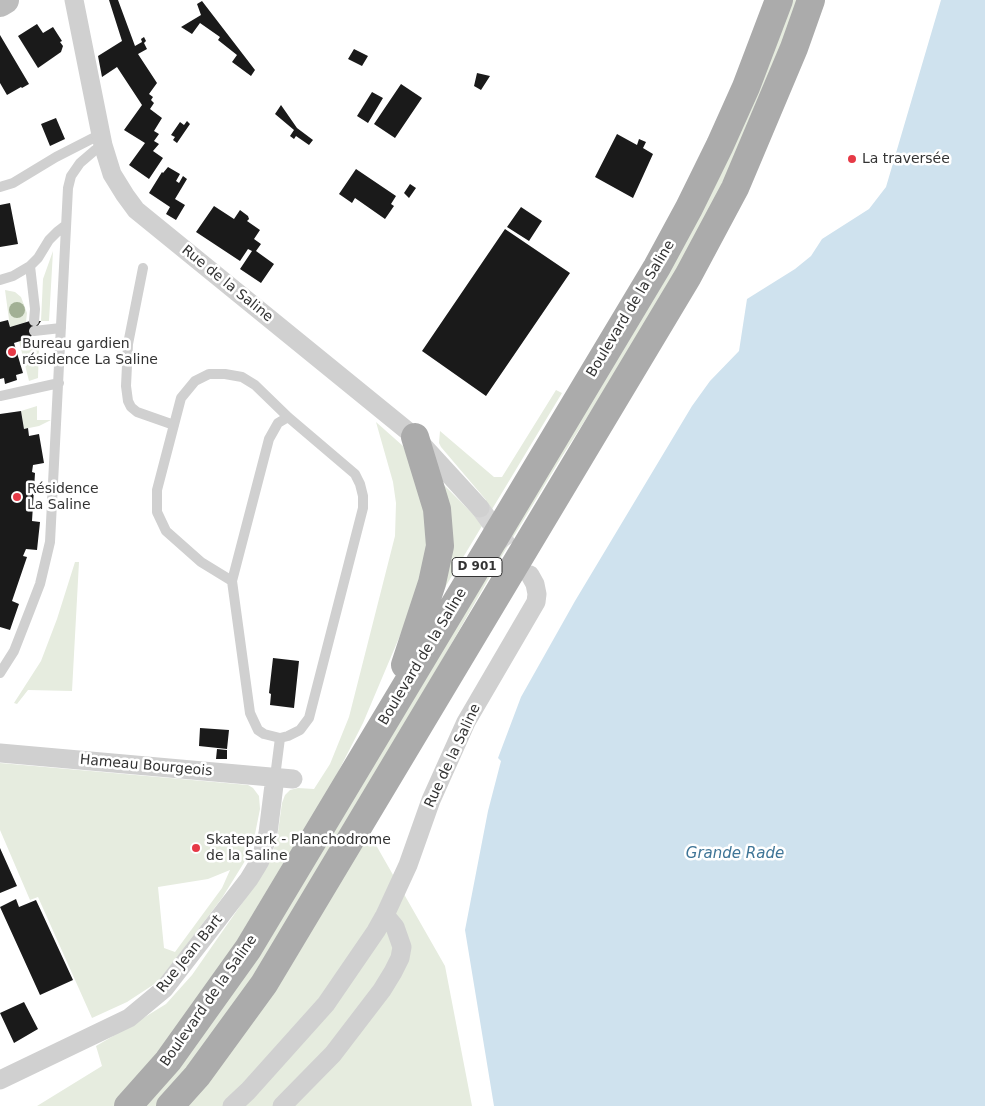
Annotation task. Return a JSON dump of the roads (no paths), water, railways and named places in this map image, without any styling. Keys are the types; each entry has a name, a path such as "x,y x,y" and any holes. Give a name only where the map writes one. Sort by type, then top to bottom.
{"main road":[{"path":"0,3 5,0"},
{"name":"Boulevard de la Saline","path":"128,1106 168,1062 248,949 657,267 689,208 746,87 779,0"},
{"name":"D 901","path":"170,1106 197,1076 264,984 688,276 735,188 794,48 811,0"},
{"path":"389,712 432,583 440,546 437,509 415,437"}],"street":[{"name":"Rue de la Saline","path":"74,0 102,140 112,174 124,195 136,210 415,437 480,508"},
{"name":"Rue de la Saline","path":"232,1106 248,1091 326,1004 385,915 411,858 431,800 466,722 536,602 535,584 530,575"},
{"name":"Hameau Bourgeois","path":"0,753 284,778"},
{"name":"Rue Jean Bart","path":"0,1080 129,1018 164,989 260,861 284,778"},
{"path":"282,1106 333,1054 382,990 393,972 400,958 402,947 395,928 385,915"}],"lane":[{"path":"0,187 13,183 56,157 102,140"},
{"path":"0,673 14,652 40,584 49,551 68,188 71,176 80,163 94,151 102,140"},
{"path":"0,280 13,276 30,266 38,258 49,240 66,225"},
{"path":"30,266 35,310 34,326 62,328"},
{"path":"143,268 128,344 126,386 128,401 137,412 174,425"},
{"path":"232,581 201,562 166,531 157,512 157,490 181,398 195,381 210,374 225,374 249,380 288,417 355,474 364,496 363,508 309,718 300,730 288,736 280,738 264,734 258,730 250,713 232,581 269,440 278,422 288,417"},
{"path":"0,396 58,383"},
{"path":"280,738 284,778"}],"water":[{"name":"Grande Rade","path":"941,0 985,0 985,1106 494,1106 465,930 488,811 501,761 498,758 521,697 575,601 692,406 710,381 739,351 747,299 795,269 811,256 822,239 869,209 886,187"}],"tunnel":[{"path":"480,508 524,568"}],"place":[{"name":"La traversée","path":"852,159"},
{"name":"Bureau gardien résidence La Saline","path":"12,352"},
{"name":"Résidence La Saline","path":"17,497"},
{"name":"Skatepark - Planchodrome de la Saline","path":"196,848"}]}
